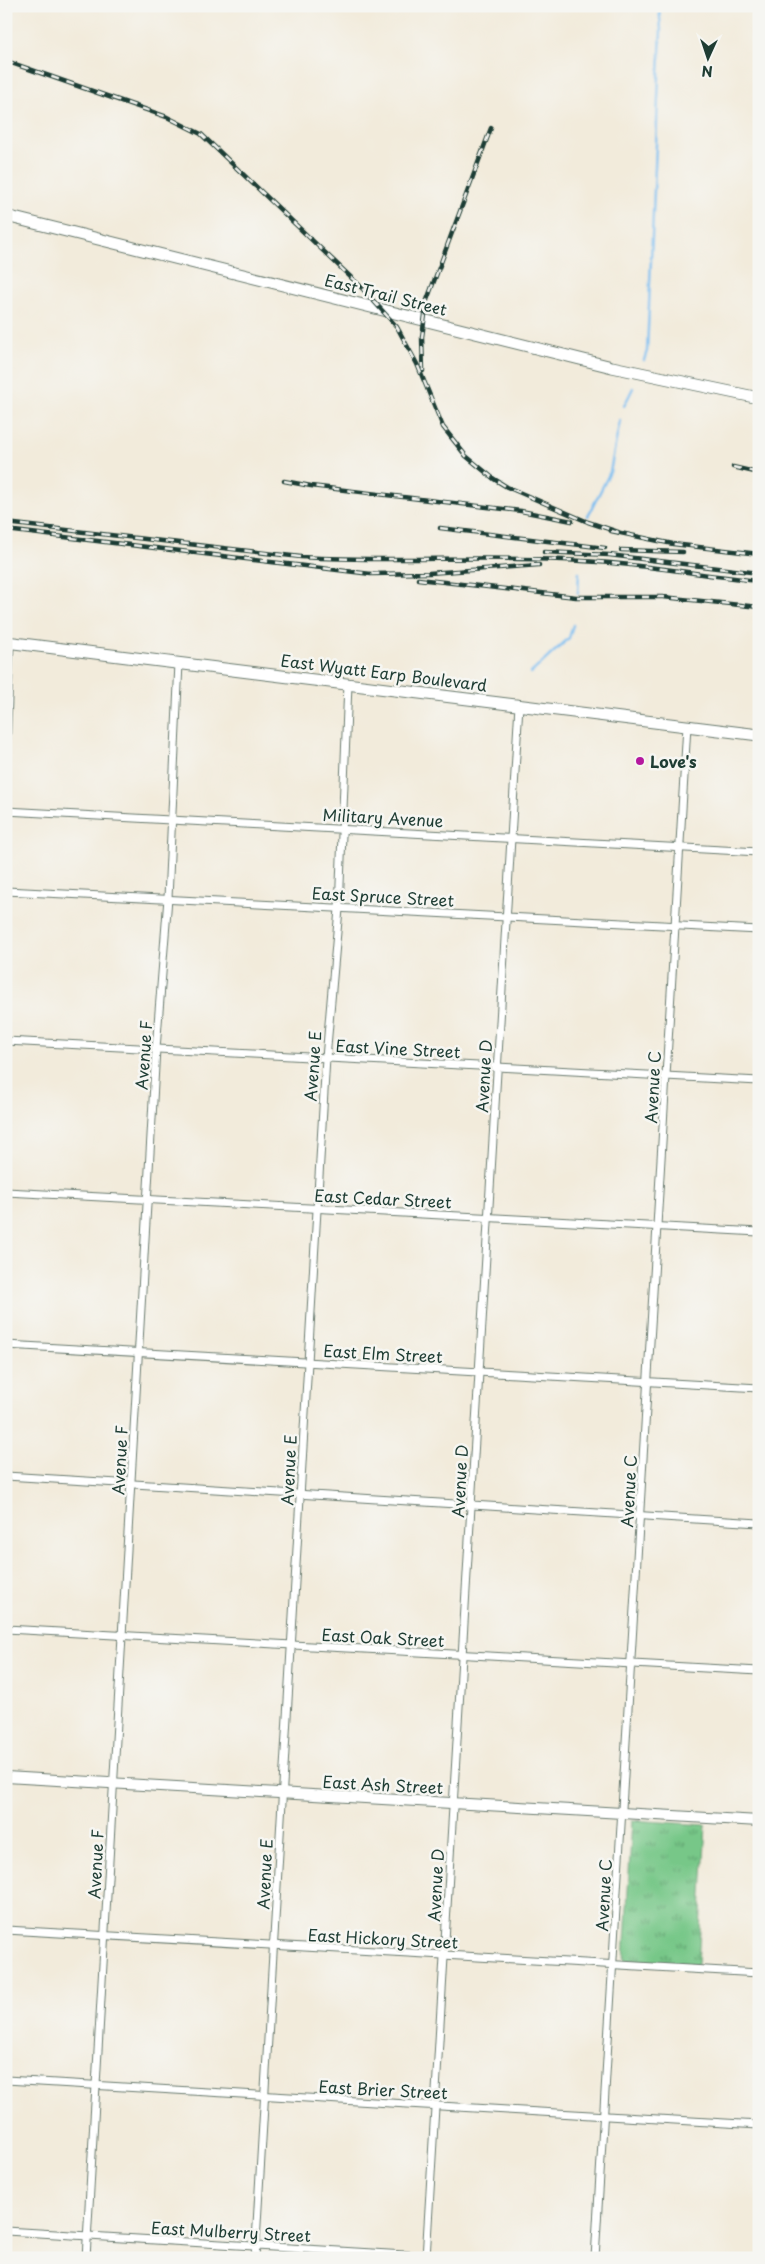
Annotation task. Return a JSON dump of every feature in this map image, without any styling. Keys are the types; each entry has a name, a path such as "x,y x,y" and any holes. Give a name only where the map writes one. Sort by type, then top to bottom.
{"main road":[{"name":"East Trail Street","path":"6,216 603,364 759,398"},
{"name":"East Wyatt Earp Boulevard","path":"8,642 759,734"}],"street":[{"path":"6,755 8,642"},
{"name":"Avenue F","path":"86,2258 156,1049 168,898 179,663"},
{"name":"Avenue E","path":"255,2258 326,1058 339,909 348,684"},
{"name":"Avenue D","path":"426,2257 519,705"},
{"name":"Avenue C","path":"596,2258 687,726"},
{"name":"Military Avenue","path":"6,811 759,852"},
{"name":"East Spruce Street","path":"6,891 759,930"},
{"name":"East Vine Street","path":"6,1041 759,1082"},
{"name":"East Cedar Street","path":"6,1192 759,1232"},
{"name":"East Elm Street","path":"6,1346 759,1388"},
{"path":"6,1476 759,1523"},
{"name":"East Oak Street","path":"6,1629 759,1671"},
{"name":"East Ash Street","path":"6,1777 759,1821"},
{"name":"East Hickory Street","path":"6,1930 759,1973"},
{"name":"East Brier Street","path":"6,2080 759,2125"},
{"name":"East Mulberry Street","path":"6,2231 455,2258"}],"green space":[{"path":"632,1820 706,1825 698,1965 624,1960"}],"waterway":[{"path":"644,360 647,351 661,30 659,6"},
{"path":"624,406 633,388"},
{"path":"588,516 610,472 620,420"},
{"path":"578,593 579,573"},
{"path":"531,673 569,638 573,625"}],"railway":[{"path":"6,61 167,117 201,134 361,287 397,327 417,364 443,427 466,456 507,487 588,522 618,532"},
{"path":"423,371 422,337 427,300 491,128"},
{"path":"733,467 759,473"},
{"path":"284,481 311,486 521,511 572,521"},
{"path":"6,523 301,557 587,561 759,581"},
{"path":"440,528 605,548"},
{"path":"6,530 371,574 429,573 539,565"},
{"path":"611,531 673,544 759,554"},
{"path":"621,550 683,552"},
{"path":"544,552 609,555 759,573"},
{"path":"418,579 576,597 663,597 759,607"}],"place":[{"name":"Love's","path":"640,761"}]}
